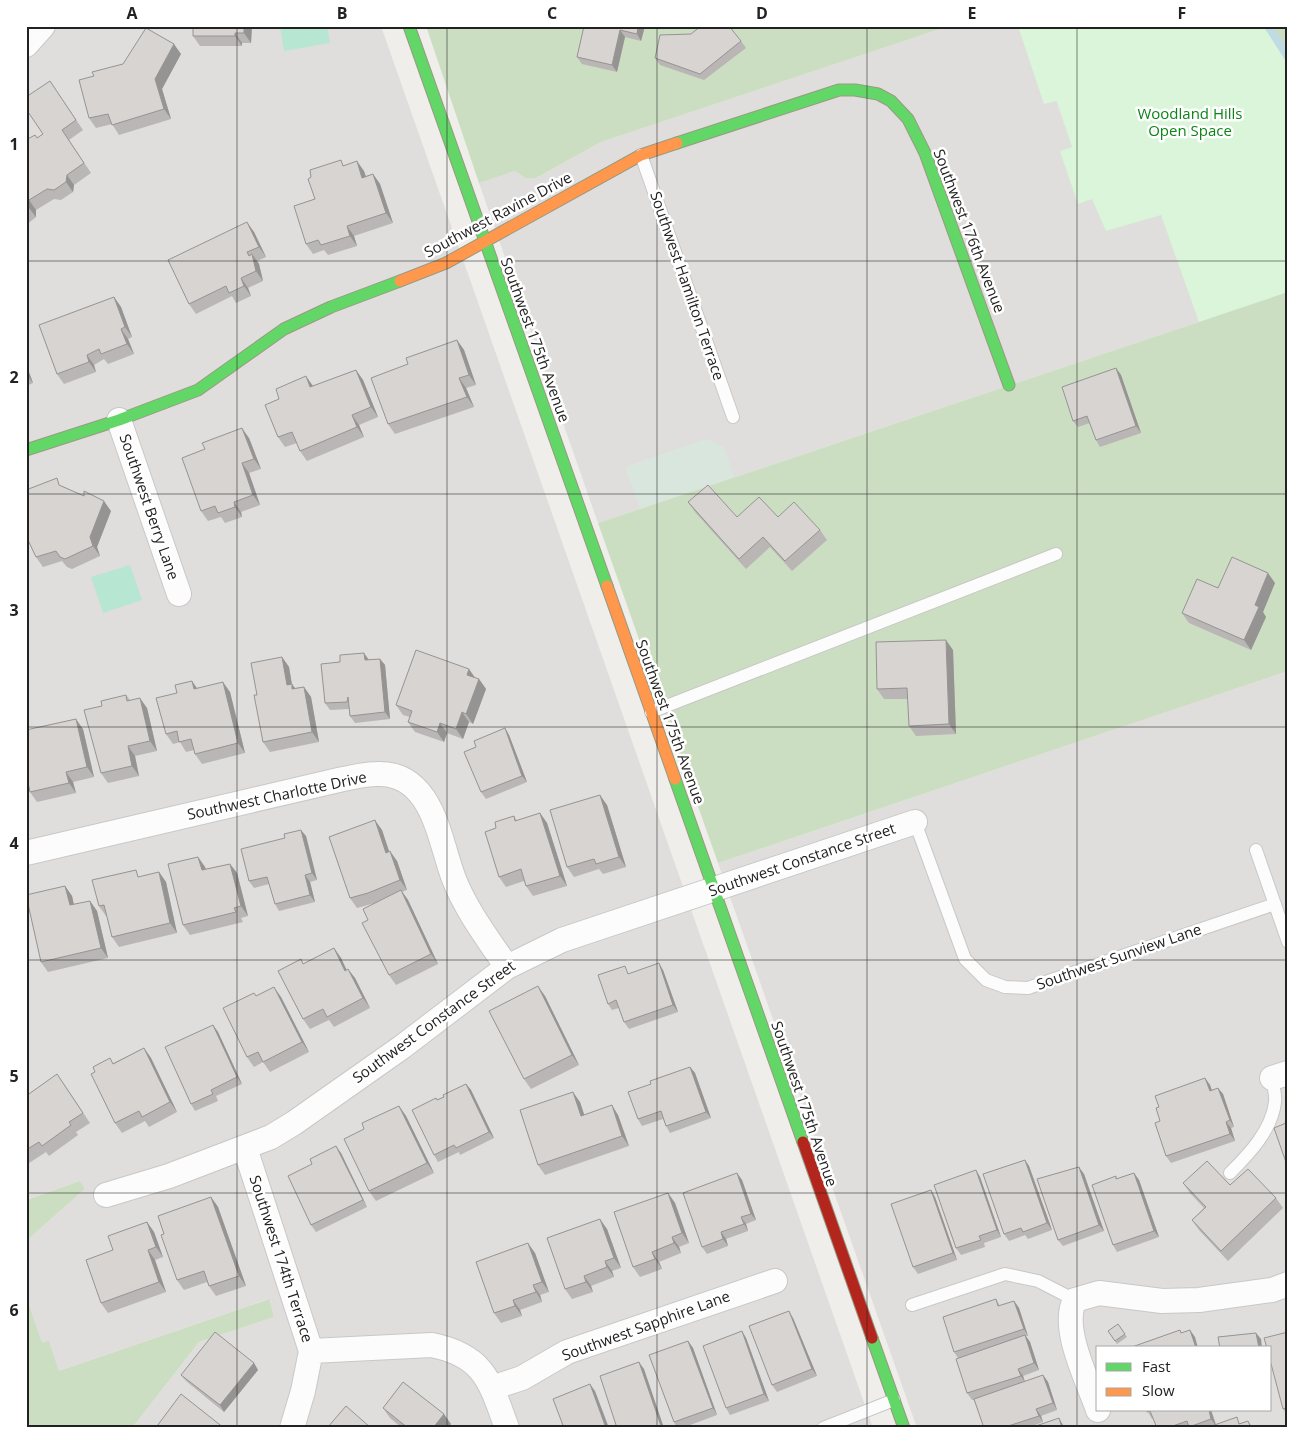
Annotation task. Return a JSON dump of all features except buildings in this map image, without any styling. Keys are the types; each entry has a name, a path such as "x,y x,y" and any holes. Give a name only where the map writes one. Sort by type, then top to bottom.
{"main road":[{"name":"Southwest 175th Avenue","path":"409,26 904,1428"},
{"name":"Southwest Ravine Drive","path":"26,450 119,420 198,390 284,329 331,307 446,263 641,155 839,90 871,90 886,97"},
{"name":"Southwest 176th Avenue","path":"886,97 909,120 921,144 957,246 983,308 1009,385"}],"street":[{"path":"26,45 43,26"},
{"name":"Southwest Berry Lane","path":"119,420 179,594"},
{"name":"Southwest Charlotte Drive","path":"26,853 343,778 378,774 400,778 420,793 432,811 454,880 478,923 507,967"},
{"name":"Southwest Constance Street","path":"106,1195 169,1176 245,1148 294,1123 402,1047 507,967 562,940 915,822"},
{"name":"Southwest 174th Terrace","path":"245,1148 311,1351 303,1390 292,1428"},
{"name":"Southwest Sapphire Lane","path":"492,1388 522,1378 567,1352 775,1281"},
{"path":"1096,1404 1071,1333 1070,1308 1075,1300 1099,1293 1162,1301 1199,1300 1272,1290 1288,1284"},
{"path":"311,1351 414,1346 440,1347 463,1355 480,1368 492,1388 507,1428"},
{"path":"1099,1412 1104,1428"}],"lane":[{"name":"Southwest Hamilton Terrace","path":"641,155 733,417"},
{"path":"651,712 1056,554"},
{"name":"Southwest Sunview Lane","path":"915,822 966,959 986,980 1005,987 1028,988 1275,904"},
{"path":"1256,850 1288,942"},
{"path":"1230,1173 1249,1154 1264,1132 1275,1102 1280,1076"},
{"path":"912,1305 1005,1274 1038,1281 1075,1300"},
{"path":"823,1428 894,1400"}],"shaded area":[{"path":"26,26 381,26 873,1428 132,1428 199,1342 274,1317 268,1299 59,1371 49,1342 42,1344 26,1296 26,1241 85,1189 80,1181 28,1199 26,1196"},
{"path":"949,26 1018,26 1044,104 1056,100 1072,147 1060,152 1078,204 1092,199 1106,231 1161,215 1199,322 598,523 479,183 515,171 525,178 536,178 601,142"},
{"path":"706,439 724,447 734,477 640,509 625,467"},
{"path":"1288,671 1288,1428 917,1428 718,863"}],"green space":[{"path":"280,26 327,26 330,43 284,51"},
{"path":"426,26 949,26 601,142 536,178 525,178 515,171 479,183"},
{"path":"1018,26 1288,26 1288,671 718,863 598,523 1199,322 1161,215 1106,231 1092,199 1078,204 1060,151 1072,147 1057,101 1044,104"},
{"name":"Woodland Hills Open Space","path":"1018,26 1273,26 1288,68 1288,292 1199,322 1161,215 1106,231 1092,199 1078,204 1060,151 1072,147 1057,101 1044,104"},
{"path":"130,565 142,600 103,613 91,577"},
{"path":"80,1181 85,1189 26,1241 26,1196 29,1199"},
{"path":"26,1296 42,1343 49,1341 59,1371 269,1299 274,1317 199,1342 132,1428 26,1428"}],"waterway":[{"path":"1268,26 1288,57"}],"traffic: fast":[{"path":"409,26 607,586"},
{"path":"677,143 839,90 855,90 878,94 891,101 908,119 925,153 1009,385"},
{"path":"26,450 119,420 198,390 284,329 331,307 400,281"},
{"path":"675,779 803,1142"},
{"path":"872,1338 904,1428"}],"traffic: slow":[{"path":"400,281 446,263 641,155 677,143"},
{"path":"607,586 675,779"}],"traffic: jam":[{"path":"803,1142 872,1338"}]}
